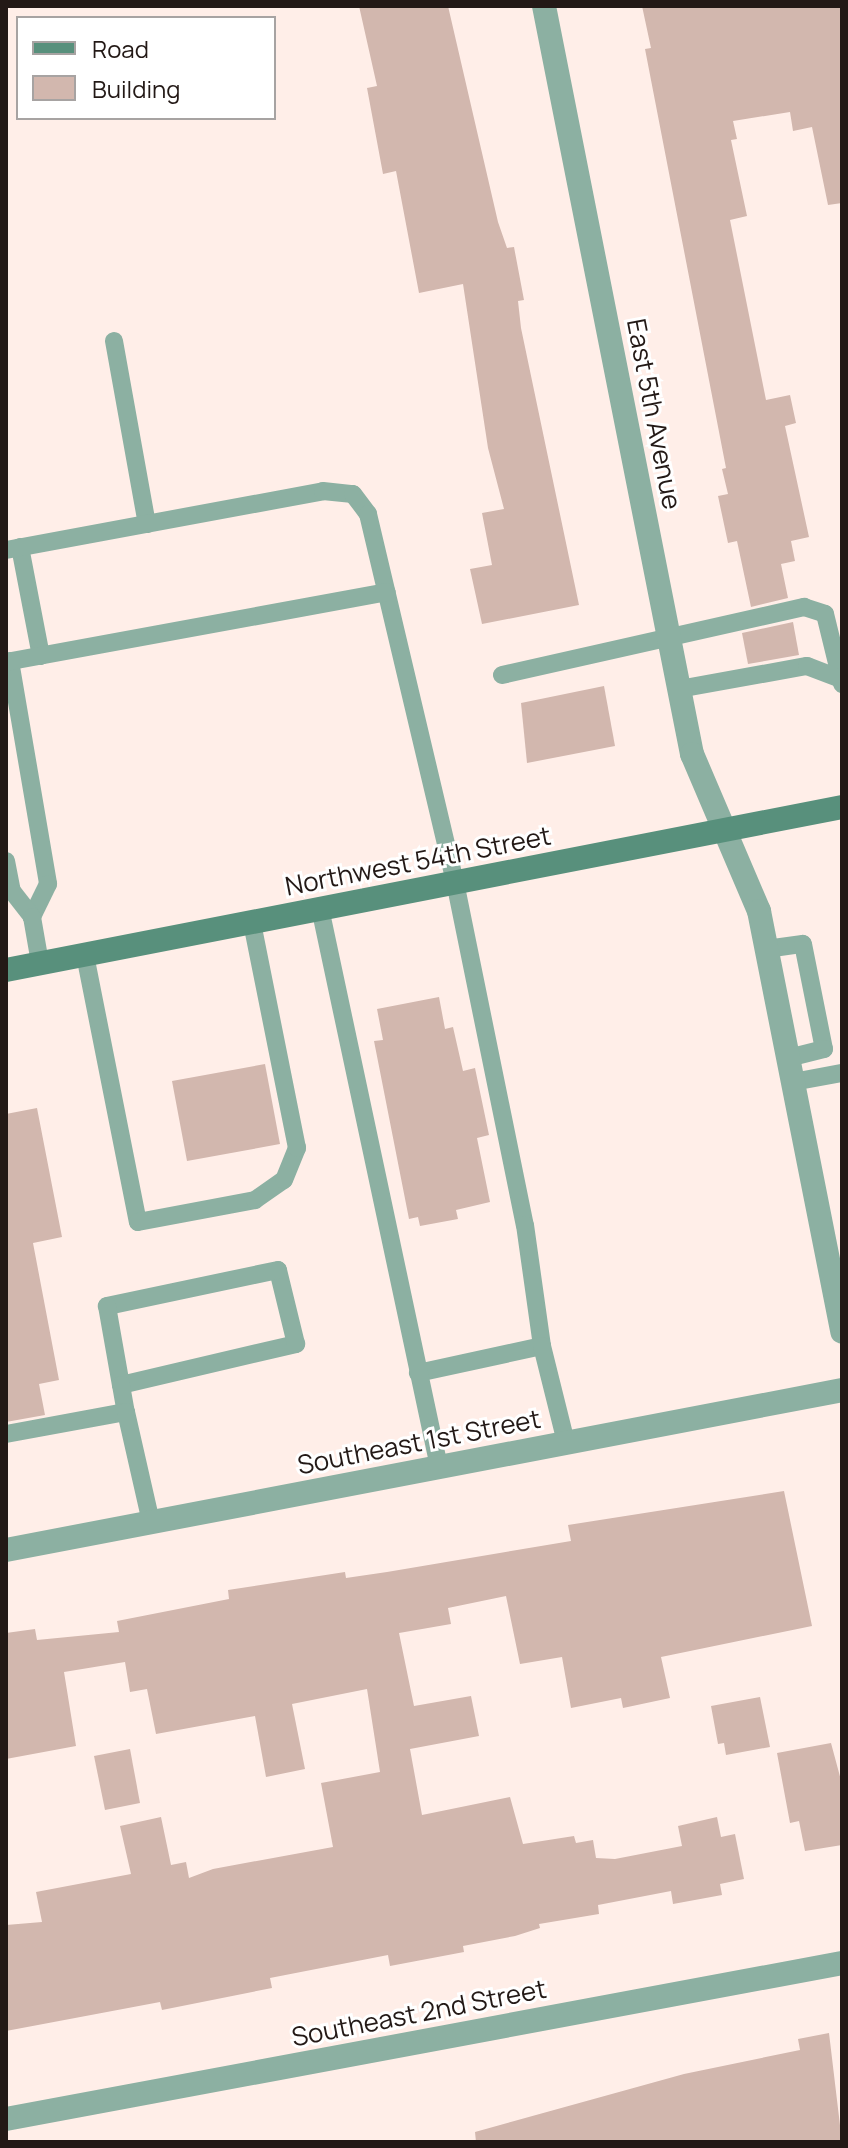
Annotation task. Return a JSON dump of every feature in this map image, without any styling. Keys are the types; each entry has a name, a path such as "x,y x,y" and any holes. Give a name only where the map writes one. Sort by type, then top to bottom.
{"main road":[{"name":"Northwest 54th Street","path":"6,970 842,807"}],"street":[{"name":"East 5th Avenue","path":"544,6 692,754 721,830 759,911 842,1332"},
{"name":"Southeast 1st Street","path":"6,1550 842,1390"},
{"name":"Southeast 2nd Street","path":"6,2119 842,1963"}],"lane":[{"path":"114,341 147,524"},
{"path":"41,656 13,548 323,491 353,494 368,514 455,882 525,1225 542,1346 566,1442"},
{"path":"32,917 48,884 8,662 387,592"},
{"path":"502,675 669,636 816,608 830,624 842,682"},
{"path":"679,689 807,666 842,682"},
{"path":"6,861 12,891 32,917 40,963"},
{"path":"320,908 439,1467"},
{"path":"85,955 138,1222 255,1200 284,1180 297,1148 252,922"},
{"path":"766,949 803,944 824,1049 788,1058"},
{"path":"793,1082 842,1073"},
{"path":"121,1385 296,1344 278,1270 107,1306 121,1385 126,1412 151,1522"},
{"path":"418,1373 542,1346"},
{"path":"6,1434 126,1412"}],"building":[{"path":"359,6 448,6 498,222 507,248 514,247 524,300 518,301 521,328 579,605 482,624 470,569 492,565 482,513 504,509 488,448 463,284 419,293 396,171 383,174 367,88 377,86"},
{"path":"642,6 842,6 842,203 828,205 812,127 793,131 790,112 733,121 737,139 731,140 747,216 730,220 766,400 790,395 796,423 785,426 809,537 791,541 795,561 781,564 788,598 751,607 737,541 728,543 718,496 728,494 722,469 726,468 645,49 651,48"},
{"path":"793,622 799,655 748,664 742,633"},
{"path":"604,686 615,746 527,763 521,703"},
{"path":"439,997 445,1029 453,1027 463,1071 475,1068 489,1135 477,1138 490,1202 456,1210 458,1219 420,1226 418,1217 409,1219 374,1041 383,1040 377,1009"},
{"path":"265,1064 280,1144 187,1161 172,1081"},
{"path":"37,1108 62,1237 33,1243 59,1380 39,1384 45,1415 6,1422 6,1114"},
{"path":"784,1491 812,1626 661,1657 670,1698 623,1708 621,1698 571,1708 562,1657 520,1664 506,1596 448,1608 451,1624 399,1633 414,1706 471,1696 479,1736 410,1749 422,1815 510,1797 523,1844 574,1836 576,1843 593,1840 596,1858 615,1859 682,1846 678,1826 717,1817 721,1837 735,1834 744,1879 720,1884 722,1895 673,1904 671,1891 598,1905 599,1914 539,1924 540,1928 515,1936 463,1946 464,1952 390,1966 388,1955 270,1978 272,1988 162,2010 160,2002 6,2031 6,1925 42,1922 36,1892 131,1874 120,1826 161,1817 171,1865 186,1862 189,1878 213,1869 333,1847 321,1783 380,1772 367,1689 292,1704 305,1769 266,1777 255,1716 156,1734 147,1689 130,1692 125,1662 64,1672 76,1746 6,1759 6,1633 35,1629 37,1640 119,1632 117,1621 229,1599 228,1590 345,1572 346,1578 571,1541 568,1525"},
{"path":"760,1697 770,1747 726,1755 724,1743 718,1744 711,1706"},
{"path":"831,1743 842,1784 842,1845 805,1851 799,1821 790,1823 777,1753"},
{"path":"130,1749 140,1803 105,1810 94,1756"},
{"path":"829,2033 842,2142 476,2142 475,2132 684,2074 800,2050 798,2039"}]}
